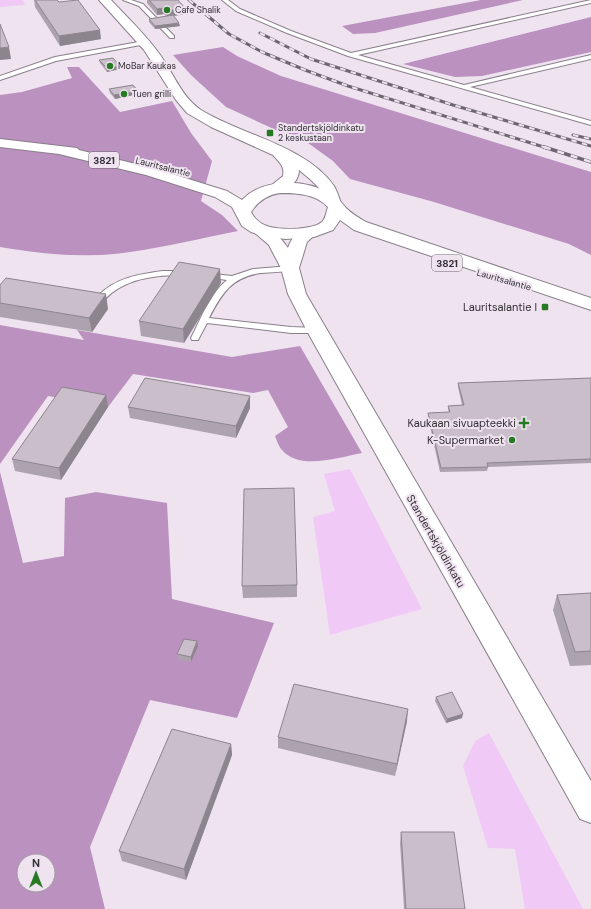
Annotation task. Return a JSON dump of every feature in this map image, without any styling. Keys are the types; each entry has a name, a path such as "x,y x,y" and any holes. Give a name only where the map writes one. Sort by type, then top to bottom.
{"street":[{"path":"105,0 156,57 178,93 192,110 217,124 293,158 310,170 328,188 332,196 336,213 327,226 312,232 299,240 290,268"},
{"name":"Lauritsalantie","path":"0,143 57,149 142,161 244,190 271,190 286,188 308,190 326,198 348,220 360,226 585,302"},
{"name":"Lauritsalantie","path":"57,149 151,172 221,194 238,204 248,222 257,228 280,234 332,232 366,239 498,279 585,302"},
{"path":"243,212 251,199 284,184 292,176 290,164 279,153"},
{"name":"Standertskjöldinkatu","path":"257,228 275,242 290,268 297,294 317,331 591,809"}],"lane":[{"path":"126,0 141,5 172,37"},
{"path":"225,0 238,10 289,32 350,55 591,123"},
{"path":"350,55 591,1"},
{"path":"0,78 55,59 144,44"},
{"path":"462,87 591,57"},
{"path":"195,338 221,290 234,279 251,272 290,268"},
{"path":"85,296 100,299 111,288 144,275 167,272 198,274 234,279"},
{"path":"204,320 291,330 317,331"}],"shaded area":[{"path":"0,0 23,0 25,5 0,7"},
{"path":"481,0 523,0 375,33 353,34 342,26"},
{"path":"591,17 591,52 482,76 455,77 403,64"},
{"path":"223,47 237,56 281,76 591,172 591,255 569,244 434,202 350,179 333,161 301,138 276,130 226,107 191,75 173,55"},
{"path":"67,67 79,67 120,112 172,101 191,133 212,161 201,201 222,215 238,231 157,248 114,254 65,255 0,247 0,95 22,92 72,78"},
{"path":"0,325 84,340 77,330 232,357 300,346 362,453 320,461 299,460 289,456 281,449 275,436 288,427 268,390 253,393 133,374 108,407 48,396 0,464"},
{"path":"350,469 422,609 330,635 313,517 335,511 324,474"},
{"path":"0,472 23,563 64,556 65,498 96,492 167,503 172,599 274,623 237,718 150,700 90,847 105,909 0,909"},
{"path":"489,733 583,909 525,909 515,849 488,848 463,766 475,741"}],"building":[{"path":"35,0 57,0 59,2 78,0 100,30 59,36"},
{"path":"149,0 178,0 185,8 166,11 164,8 157,9"},
{"path":"173,15 179,23 155,26 149,19"},
{"path":"0,24 9,47 0,48"},
{"path":"113,58 120,66 107,68 99,60"},
{"path":"133,85 138,91 114,95 109,89"},
{"path":"179,262 220,269 183,329 139,321"},
{"path":"6,278 106,294 89,318 0,303 0,285"},
{"path":"145,378 250,396 236,426 128,407"},
{"name":"K-Supermarket","path":"591,378 591,459 487,463 488,467 441,468 428,413 450,412 448,406 464,405 458,383"},
{"path":"62,387 106,395 59,468 12,459"},
{"path":"294,488 297,585 242,586 244,489"},
{"path":"591,593 591,651 575,652 557,595"},
{"path":"184,639 197,641 191,657 177,654"},
{"path":"294,684 408,709 397,764 278,737"},
{"path":"452,692 463,714 447,719 436,697"},
{"path":"172,729 231,744 184,869 119,851"},
{"path":"401,832 454,832 465,909 406,909"}],"railway":[{"path":"189,0 229,34 262,52 305,70 348,86 547,148"},
{"path":"260,33 311,59 453,105 591,146"},
{"path":"573,135 591,139"},
{"path":"544,147 591,162"}],"place":[{"name":"Cafe Shalik","path":"167,10"},
{"name":"MoBar Kaukas","path":"110,66"},
{"name":"Tuen grilli","path":"124,94"},
{"name":"Standertskjöldinkatu 2 keskustaan","path":"270,133"},
{"name":"Lauritsalantie I","path":"545,307"},
{"name":"Kaukaan sivuapteekki","path":"524,423"},
{"name":"K-Supermarket","path":"512,440"}]}
